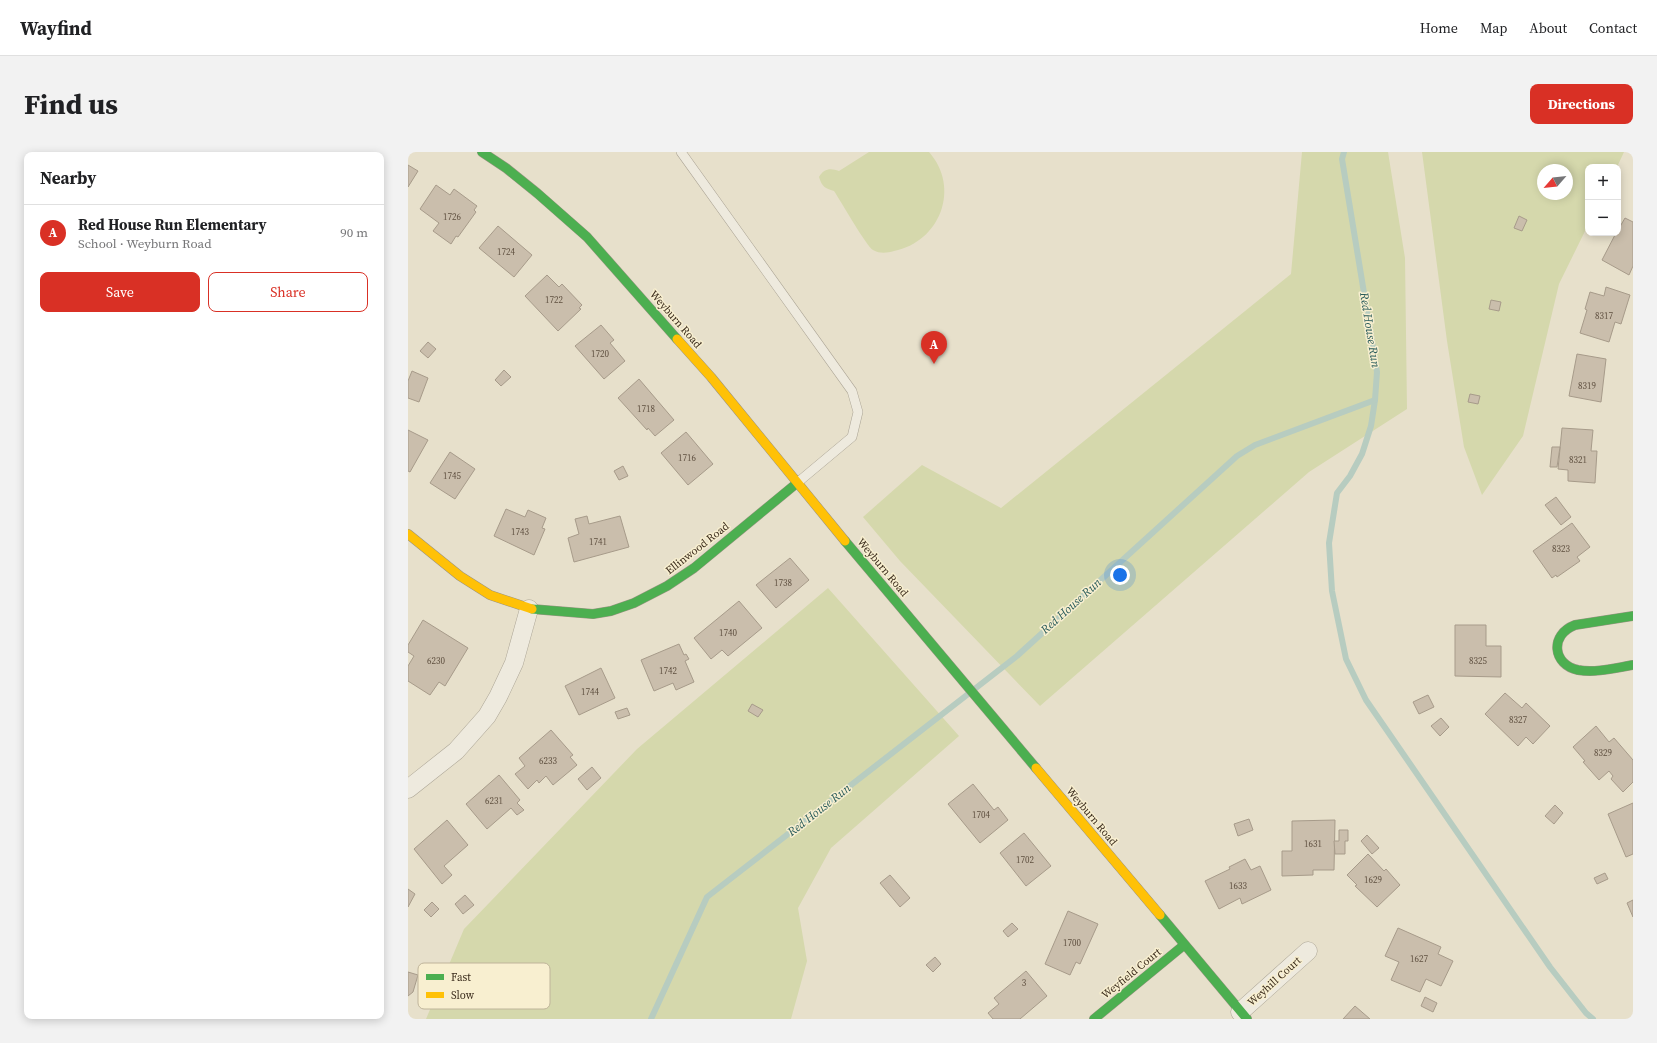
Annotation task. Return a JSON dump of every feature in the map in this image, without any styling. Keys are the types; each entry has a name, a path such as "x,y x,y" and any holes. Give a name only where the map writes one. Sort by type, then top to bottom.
{"street":[{"name":"Weyburn Road","path":"482,152 537,192 587,237 711,377 797,483 1243,1015"},
{"name":"Ellinwood Road","path":"408,534 460,576 490,595 529,610 593,614 611,611 646,598 667,586 694,568 797,483"},
{"path":"408,789 456,751 487,716 514,663 529,610"},
{"path":"1633,616 1571,626 1561,633 1557,644 1560,658 1571,668 1576,670 1594,671 1633,665"},
{"name":"Weyfield Court","path":"1094,1019 1184,945"},
{"name":"Weyhill Court","path":"1243,1015 1308,951"}],"lane":[{"path":"681,152 852,391 858,412 852,437 797,483"}],"green space":[{"path":"869,152 929,152 939,166 944,181 944,197 941,212 934,225 923,237 910,246 886,253 873,250 834,191 824,187 821,183 819,177 825,170 833,169 839,171"},
{"path":"1302,152 1388,152 1405,258 1407,409 1309,472 1040,706 900,561 863,517 922,465 1001,508 1291,274"},
{"path":"1422,152 1624,152 1618,164 1585,164 1585,231 1559,284 1523,436 1482,495 1464,447 1447,341"},
{"path":"828,588 959,736 831,848 798,908 807,961 791,1019 426,1019 430,1009 550,1009 550,963 450,963 464,929 637,749"}],"building":[{"path":"408,165 418,171 408,187"},
{"path":"436,185 450,195 454,189 477,206 474,210 476,212 458,237 456,236 451,244 433,231 439,223 420,209"},
{"path":"1519,216 1527,220 1522,231 1514,228"},
{"path":"1625,218 1633,222 1633,266 1629,275 1602,260 1614,236 1621,236 1621,225"},
{"path":"498,226 532,255 514,277 479,248"},
{"path":"547,275 559,287 562,284 582,305 579,308 581,309 558,331 525,296"},
{"path":"1606,287 1630,295 1621,324 1615,322 1609,342 1580,333 1587,310 1585,309 1590,292 1604,296"},
{"path":"1491,300 1501,302 1499,311 1489,309"},
{"path":"601,325 614,340 610,343 625,361 604,379 575,346"},
{"path":"428,342 436,349 428,358 420,351"},
{"path":"1577,354 1606,359 1601,402 1569,396"},
{"path":"504,370 511,377 501,386 495,380"},
{"path":"412,371 428,378 419,402 408,398 408,381"},
{"path":"639,379 674,420 655,436 648,428 647,430 618,398"},
{"path":"1470,394 1480,396 1478,404 1468,402"},
{"path":"1562,428 1593,430 1591,451 1597,451 1595,483 1568,481 1568,470 1558,469"},
{"path":"408,430 428,440 410,472 408,471"},
{"path":"686,432 713,464 688,485 661,453"},
{"path":"1552,447 1560,447 1557,467 1550,467"},
{"path":"450,452 475,469 455,499 430,483"},
{"path":"623,466 628,476 619,480 614,471"},
{"path":"1556,497 1571,517 1561,525 1545,505"},
{"path":"506,509 525,517 528,510 546,518 542,528 545,529 534,555 494,536"},
{"path":"587,516 589,524 620,516 629,547 574,562 568,538 579,534 575,519"},
{"path":"1572,523 1590,547 1577,557 1580,561 1557,577 1556,575 1552,578 1533,551"},
{"path":"790,558 809,580 776,608 756,585"},
{"path":"739,601 762,628 728,656 722,650 711,659 694,638"},
{"path":"423,620 468,648 445,686 439,682 430,695 408,681 408,666 414,656 408,652 408,645"},
{"path":"1455,625 1486,625 1486,646 1501,646 1501,677 1455,676"},
{"path":"679,644 684,655 686,654 689,659 685,661 694,682 676,690 673,683 654,691 641,660"},
{"path":"601,668 615,698 579,715 565,686"},
{"path":"1505,693 1522,708 1526,703 1550,726 1533,744 1526,737 1518,746 1485,714"},
{"path":"1428,695 1434,707 1419,714 1413,702"},
{"path":"752,704 763,710 758,717 748,711"},
{"path":"627,708 630,715 618,719 615,712"},
{"path":"1441,718 1449,727 1440,736 1431,726"},
{"path":"1596,726 1609,742 1614,738 1633,760 1633,782 1623,792 1611,779 1613,776 1609,771 1599,780 1583,762 1585,761 1573,747"},
{"path":"551,730 573,755 570,757 577,765 553,785 546,776 539,783 537,780 528,789 515,774 525,766 519,758"},
{"path":"592,767 601,778 587,790 578,779"},
{"path":"499,775 520,800 517,803 524,810 517,815 511,808 487,829 466,804"},
{"path":"973,784 994,810 998,807 1008,820 980,843 948,804"},
{"path":"1633,803 1633,854 1626,857 1608,814"},
{"path":"1555,805 1563,813 1554,824 1545,816"},
{"path":"1249,819 1253,830 1238,836 1234,824"},
{"path":"447,820 468,845 444,866 452,875 442,884 414,849"},
{"path":"1335,820 1334,870 1313,870 1313,875 1282,876 1282,851 1292,851 1292,821"},
{"path":"1339,830 1348,830 1348,841 1345,841 1345,854 1335,854 1334,841 1339,841"},
{"path":"1024,833 1051,866 1026,886 1000,853"},
{"path":"1367,835 1379,848 1372,854 1361,841"},
{"path":"1368,854 1384,871 1386,869 1400,885 1377,907 1355,886 1357,885 1347,875"},
{"path":"1245,859 1251,870 1260,866 1271,890 1242,904 1240,898 1219,909 1205,881 1230,869 1229,867"},
{"path":"1605,873 1608,879 1597,884 1594,878"},
{"path":"890,875 910,898 900,907 880,883"},
{"path":"408,889 415,894 408,907"},
{"path":"465,895 474,905 463,914 455,904"},
{"path":"1633,900 1633,917 1627,903"},
{"path":"432,902 439,909 431,917 424,910"},
{"path":"1068,911 1098,924 1080,964 1076,962 1070,975 1045,964"},
{"path":"1012,923 1018,929 1008,937 1003,931"},
{"path":"1398,928 1441,947 1438,954 1453,961 1441,986 1426,979 1420,992 1391,980 1399,962 1385,956"},
{"path":"935,957 941,964 933,972 926,965"},
{"path":"1026,971 1047,996 1020,1019 993,1019 988,1013 999,1004 994,998"},
{"path":"408,972 418,975 413,992 408,996"},
{"path":"1425,997 1437,1003 1433,1012 1421,1006"},
{"path":"1355,1006 1370,1019 1343,1019"}],"waterway":[{"name":"Red House Run","path":"651,1019 707,897 1017,656 1237,456 1255,445 1375,400 1377,372 1342,159 1344,152"},
{"path":"1375,400 1371,426 1362,454 1350,476 1337,493 1329,543 1332,591 1346,659 1366,700 1550,967 1586,1013 1593,1019"}],"traffic: fast":[{"path":"482,152 506,168 537,193 587,237 677,339"},
{"path":"532,609 593,614 611,611 634,603 667,586 694,568 797,483"},
{"path":"845,541 1036,768"},
{"path":"1633,616 1575,625 1561,636 1557,649 1563,662 1578,670 1599,671 1633,665"},
{"path":"1160,915 1247,1019"},
{"path":"1094,1019 1184,945"}],"traffic: slow":[{"path":"677,339 711,377 845,541"},
{"path":"408,534 460,576 490,595 532,609"},
{"path":"1036,768 1160,915"}],"place":[{"name":"Red House Run Elementary","path":"934,364"}]}
